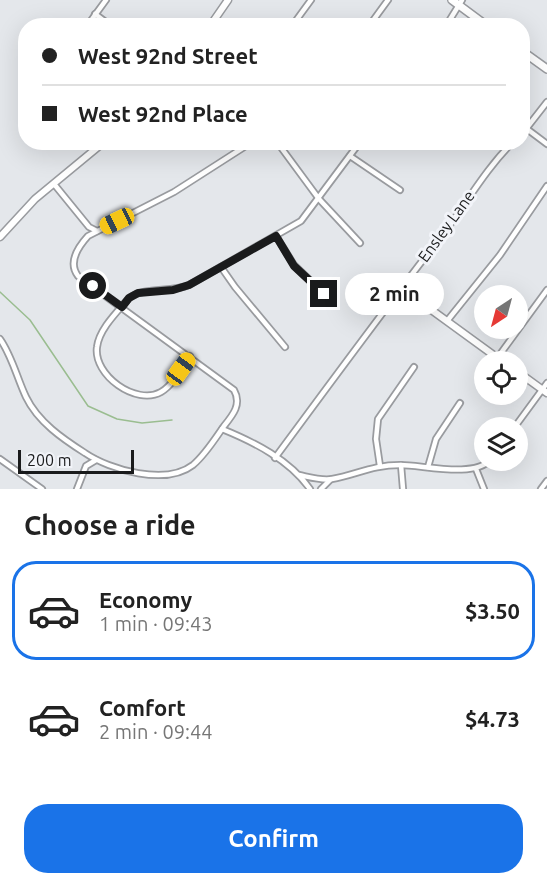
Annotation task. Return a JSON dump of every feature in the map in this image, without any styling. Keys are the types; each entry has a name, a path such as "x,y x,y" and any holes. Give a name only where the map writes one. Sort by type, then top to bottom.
{"main road":[{"path":"452,0 461,3 478,18"},
{"path":"530,57 547,69"}],"street":[{"path":"92,18 106,0"},
{"path":"216,18 228,0"},
{"path":"298,18 311,0"},
{"path":"375,18 388,0"},
{"path":"451,18 461,3"},
{"path":"95,14 100,18"},
{"path":"530,125 547,102"},
{"path":"530,131 547,144"},
{"path":"0,237 27,207 94,150"},
{"path":"0,339 30,406 49,427 83,452 96,460 142,474 172,474 187,469 195,463 236,408 236,394 230,386 190,356 78,276 73,268 79,248 88,236 174,192 240,150"},
{"path":"283,150 319,199 360,243"},
{"path":"190,356 167,387 156,394 137,395 106,375 100,366 96,348 102,333 129,298 138,293 181,288 301,221 354,150"},
{"name":"Ensley Lane","path":"275,458 400,287 445,231 487,170 506,150"},
{"path":"350,156 400,190"},
{"path":"54,184 89,227 97,231"},
{"path":"447,321 489,269 547,186"},
{"path":"88,236 89,227"},
{"path":"276,236 294,266 324,294"},
{"path":"221,267 285,347"},
{"path":"400,287 489,351"},
{"path":"505,351 547,290"},
{"path":"380,466 376,439 378,419 414,367"},
{"path":"528,379 544,391"},
{"path":"523,417 544,391 547,382"},
{"path":"428,467 436,439 460,403"},
{"path":"222,429 252,442 299,475 310,489"},
{"path":"77,489 86,466 83,452"},
{"path":"0,459 42,489"},
{"path":"86,466 96,460"},
{"path":"299,475 330,480 380,466 401,465 474,469"},
{"path":"401,465 403,489"},
{"path":"477,471 484,489"},
{"path":"321,489 330,480"},
{"path":"541,489 547,481"}],"waterway":[{"path":"0,292 30,320 88,406 117,419 142,423 172,420"}],"route":[{"path":"93,286 122,307 129,298 143,291 173,290 198,281 276,236 294,266 324,294"}]}
